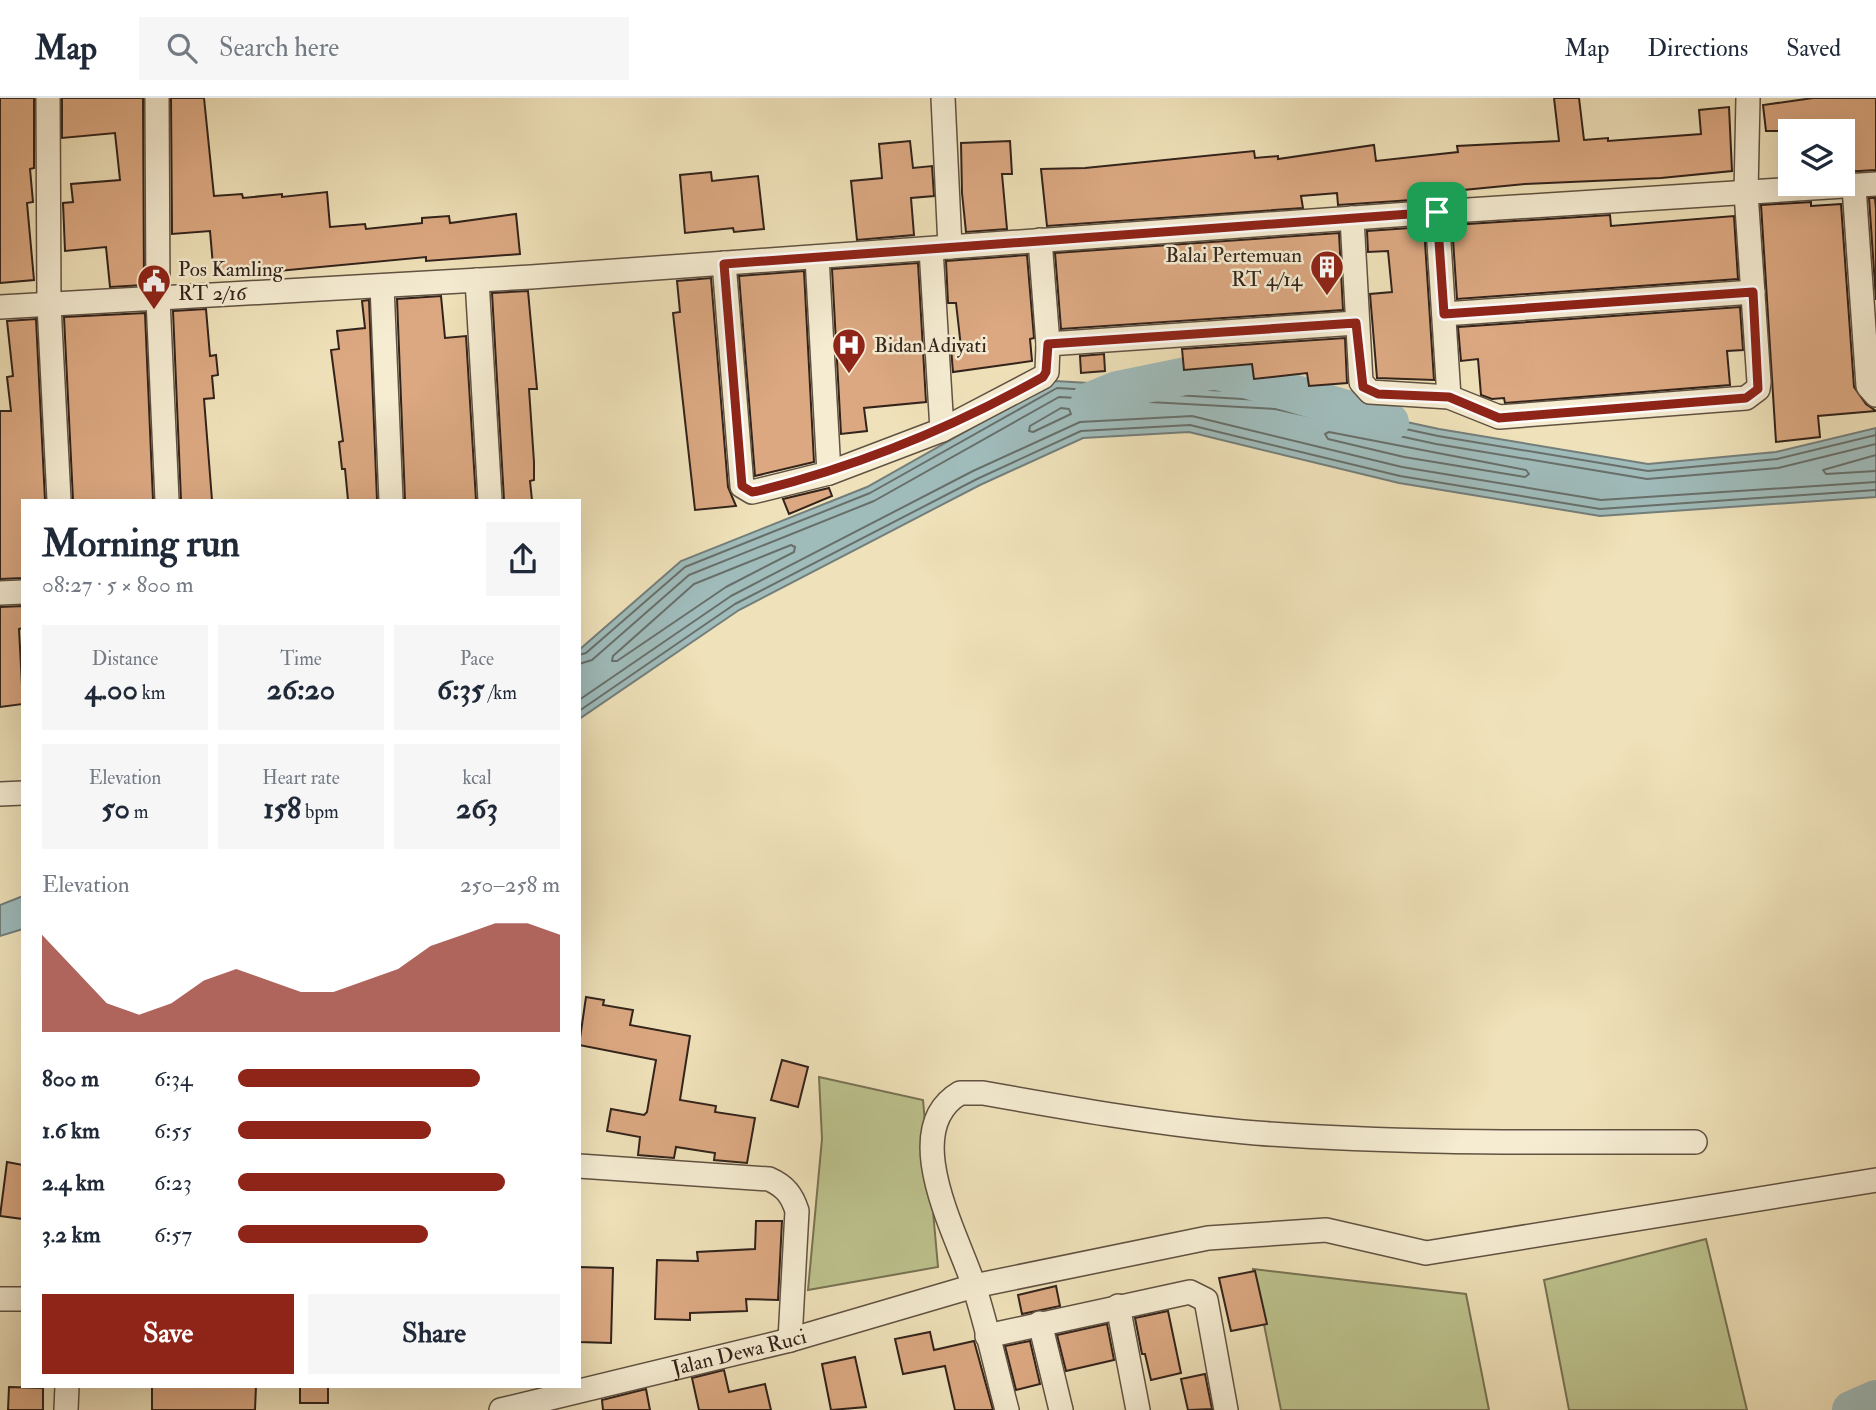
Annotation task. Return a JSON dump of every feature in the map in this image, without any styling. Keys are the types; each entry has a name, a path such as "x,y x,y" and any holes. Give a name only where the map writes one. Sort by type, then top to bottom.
{"street":[{"path":"48,98 49,305 59,499"},
{"path":"157,98 158,299 167,499"},
{"path":"942,430 940,248 943,98"},
{"path":"1352,218 1356,323 1363,387 1378,394 1449,397 1499,418 1746,398 1758,389 1759,382 1746,193 1748,98"},
{"path":"0,307 724,264 1437,212 1865,185 1868,386 1876,395"},
{"path":"1437,212 1449,397"},
{"path":"724,264 742,486 752,492 829,473 942,430 1043,377 1046,372 1048,344 1040,240"},
{"path":"817,257 829,473"},
{"path":"477,280 490,499"},
{"path":"382,286 391,499"},
{"path":"1444,314 1753,292"},
{"path":"1048,344 1356,323"},
{"path":"0,593 21,592"},
{"path":"0,793 21,793"},
{"path":"1007,1410 974,1286 939,1192 932,1160 934,1134 941,1113 960,1093 983,1093 1132,1119 1255,1133 1429,1143 1695,1142"},
{"path":"581,1166 769,1179 790,1192 797,1210 790,1340"},
{"name":"Jalan Dewa Ruci","path":"501,1410 790,1340 974,1286 1208,1238 1326,1230 1426,1253 1876,1180"},
{"path":"987,1336 1190,1292 1206,1300 1226,1410"},
{"path":"0,1299 21,1299"},
{"path":"1118,1306 1139,1410"},
{"path":"1040,1323 1061,1410"},
{"path":"66,1410 67,1388"}],"green space":[{"path":"819,1077 923,1100 938,1267 808,1290 822,1139"},
{"path":"1706,1239 1747,1410 1569,1410 1544,1280"},
{"path":"1253,1269 1466,1294 1489,1410 1281,1410"}],"water":[{"path":"1055,381 1277,394 1439,429 1648,464 1776,452 1876,428 1876,497 1600,516 1399,483 1189,432 1083,438 980,485 739,610 581,718 581,648 681,561 867,487"},
{"path":"21,897 21,930 0,936 0,905"}],"building":[{"path":"0,98 34,98 34,168 30,169 33,202 27,203 34,280 0,283"},
{"path":"62,98 143,98 144,285 110,287 106,247 65,251 63,203 73,202 71,184 120,180 115,133 62,138"},
{"path":"171,98 204,98 214,196 242,194 243,198 282,194 282,197 327,192 330,227 365,224 366,229 422,223 422,218 449,216 450,223 516,214 520,254 426,261 426,257 214,277 210,231 172,234"},
{"path":"1554,98 1579,98 1584,140 1608,138 1608,141 1701,134 1699,110 1729,107 1732,171 1661,178 1525,184 1412,195 1412,200 1338,205 1337,193 1301,196 1303,208 1047,226 1041,169 1085,168 1254,151 1255,158 1278,156 1278,159 1374,145 1376,161 1458,152 1457,146 1559,141"},
{"path":"1813,98 1876,98 1876,170 1855,171 1855,119 1778,119 1778,131 1766,131 1763,105"},
{"path":"910,141 913,168 932,166 934,196 911,198 914,235 857,240 851,181 882,178 879,144"},
{"path":"1010,141 1012,174 1002,174 1007,229 966,232 961,143"},
{"path":"711,172 712,181 758,176 764,229 734,232 733,228 685,233 680,175"},
{"path":"1869,198 1875,198 1876,209 1876,300"},
{"path":"1811,202 1811,206 1841,204 1854,387 1866,404 1876,411 1818,416 1820,437 1776,442 1761,205"},
{"path":"1610,215 1611,226 1734,216 1738,279 1457,299 1452,225"},
{"path":"1424,227 1434,380 1377,378 1370,294 1392,292 1388,251 1368,252 1367,231"},
{"path":"1339,233 1343,310 1061,329 1055,253"},
{"path":"1027,255 1034,338 1030,339 1032,361 953,372 951,348 961,347 956,303 948,303 946,261"},
{"path":"918,263 926,402 864,408 867,431 841,434 832,269"},
{"path":"804,271 814,462 755,476 739,276"},
{"path":"711,278 728,487 736,506 695,510 673,313 680,312 677,281"},
{"path":"528,291 537,389 529,389 534,462 534,480 530,481 532,499 504,499 492,293"},
{"path":"441,296 445,338 466,336 476,499 405,499 397,299"},
{"path":"369,300 377,499 348,499 345,469 342,469 339,442 343,441 331,350 339,349 337,331 365,328 362,301"},
{"path":"1740,307 1743,350 1727,351 1730,385 1505,403 1504,398 1492,399 1481,395 1478,359 1461,361 1458,327"},
{"path":"206,309 210,356 216,355 218,375 212,376 214,398 204,399 212,499 181,499 173,311"},
{"path":"145,313 153,499 73,499 64,317"},
{"path":"36,319 45,499 21,499 21,578 0,579 0,411 11,411 7,377 13,376 7,321"},
{"path":"1345,338 1347,383 1309,386 1307,373 1254,379 1252,364 1184,370 1182,349"},
{"path":"1104,354 1105,371 1081,373 1080,356"},
{"path":"829,488 832,496 789,514 783,499"},
{"path":"21,606 21,704 0,707 0,607"},
{"path":"586,997 604,1000 603,1005 633,1010 630,1025 690,1036 680,1100 716,1106 715,1112 755,1118 747,1163 714,1160 715,1153 676,1147 674,1158 638,1155 640,1137 607,1131 611,1109 644,1115 647,1112 656,1060 581,1045"},
{"path":"782,1060 808,1067 798,1107 771,1100"},
{"path":"7,1162 21,1165 21,1219 0,1216"},
{"path":"756,1221 782,1221 778,1300 746,1299 747,1311 690,1313 690,1320 655,1319 657,1260 698,1261 697,1252 755,1249"},
{"path":"581,1267 613,1268 611,1343 581,1342"},
{"path":"1255,1271 1267,1324 1231,1331 1219,1278"},
{"path":"1056,1286 1060,1306 1022,1314 1018,1295"},
{"path":"1168,1311 1181,1373 1151,1380 1145,1354 1142,1354 1135,1318"},
{"path":"1107,1324 1114,1360 1066,1371 1057,1335"},
{"path":"930,1332 934,1350 974,1341 993,1410 955,1410 945,1366 903,1374 895,1339"},
{"path":"1030,1341 1040,1384 1016,1390 1005,1346"},
{"path":"855,1357 866,1407 831,1410 822,1364"},
{"path":"724,1370 729,1392 765,1384 771,1410 699,1410 692,1378"},
{"path":"1205,1374 1212,1409 1188,1410 1181,1379"},
{"path":"9,1387 43,1388 43,1410 8,1410"},
{"path":"152,1388 256,1388 255,1410 152,1410"},
{"path":"300,1388 328,1388 328,1403 300,1403"},
{"path":"646,1389 650,1410 603,1410 602,1400"}],"waterway":[{"path":"1090,401 1117,390 1215,370 1390,422"},
{"path":"1851,1410 1876,1399"}],"place":[{"name":"Balai Pertemuan RT 4/14","path":"1327,297"},
{"name":"Pos Kamling RT 2/16","path":"154,311"},
{"name":"Bidan Adiyati","path":"849,375"}],"route":[{"path":"1437,212 1444,314 1753,292 1758,389 1746,398 1499,418 1449,397 1370,392 1361,382 1356,323 1048,344 1046,372 1043,377 942,430 829,473 752,492 742,486 724,264 1437,212"}]}
